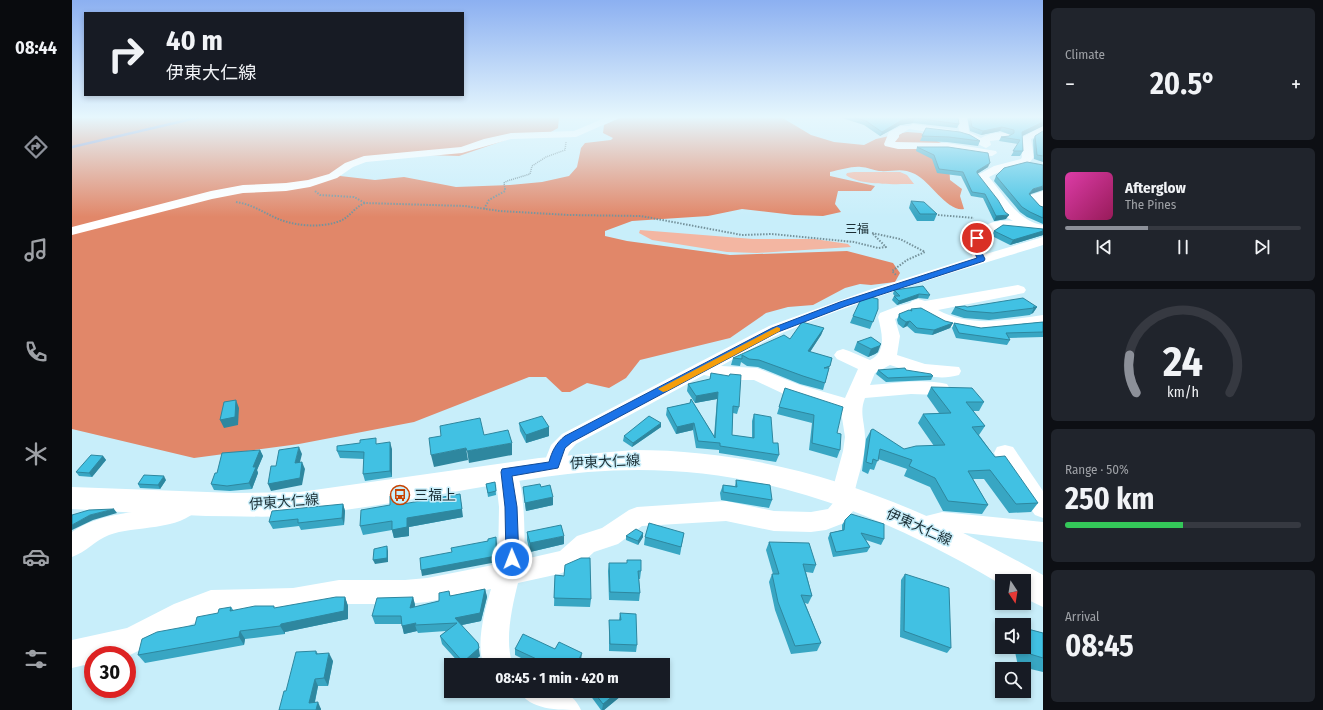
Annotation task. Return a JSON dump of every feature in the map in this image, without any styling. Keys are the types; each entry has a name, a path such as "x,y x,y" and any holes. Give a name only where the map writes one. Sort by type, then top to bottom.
{"main road":[{"name":"伊東大仁線","path":"72,498 189,504 281,505 374,493 554,465 628,460 681,461 732,467 784,478 846,497 922,526 1043,592"}],"street":[{"path":"72,231 218,194 243,189 286,187 310,182 333,176 349,165 364,159 461,150"},
{"path":"974,150 1029,162"},
{"path":"1027,150 1029,162"},
{"path":"1029,162 998,168 982,176 1003,202 1009,213 1038,228"},
{"path":"1043,195 1034,199 1043,207"},
{"path":"981,259 977,251 980,243 977,238 993,225 999,224 1038,228"},
{"path":"554,465 559,449 569,439 775,330 903,280 1043,241"},
{"path":"903,280 904,292 921,306 954,323 977,328 1043,320"},
{"path":"887,358 891,336 886,322 886,317 898,310 951,303 1018,290"},
{"path":"843,355 869,367"},
{"path":"72,654 130,641 184,613 211,602 293,600 338,592 412,592 559,563 569,559 586,543 609,536 637,517 726,511 774,521 812,522 826,520 836,516 846,497 855,437 851,415 865,372 869,367 887,358 924,370 952,371"},
{"path":"702,369 730,374 757,374 793,390 855,400 911,388 940,389"},
{"path":"1005,452 1017,473 1043,508"},
{"path":"495,658 494,644 503,591 512,559 513,544 511,507 506,472"},
{"path":"72,546 93,532 112,524 167,516 180,511 189,504"},
{"path":"922,526 942,522 963,523 1043,532"},
{"path":"546,698 566,710"}],"path":[{"path":"484,209 485,204 491,198 504,191 504,183 508,180 530,174 532,166 546,157 565,150"},
{"path":"310,182 313,190 320,195 354,197 365,203"},
{"path":"230,202 244,203 278,219 310,225 345,220 359,204 365,203 569,215 641,216 742,235 772,234 865,243 873,248 881,250 886,247 872,233 900,240 920,248 925,252 907,260 892,271 903,280"},
{"path":"938,215 974,218"}],"shaded area":[{"path":"72,150 476,150 459,156 395,154 347,164 340,176 375,180 404,177 456,187 542,182 569,176 577,167 581,150 944,150 949,162 950,180 962,189 960,196 964,209 958,209 951,206 927,183 915,174 901,170 879,171 866,167 857,167 830,172 830,176 875,186 871,191 838,191 835,204 841,212 823,216 794,215 742,209 708,216 632,221 605,231 605,236 627,241 730,255 847,251 893,263 900,273 895,282 871,285 860,284 845,288 813,305 788,307 766,313 730,338 640,360 626,378 609,388 587,383 570,392 562,392 546,377 529,377 414,422 299,444 194,458 72,429"},
{"path":"900,172 907,175 914,184 869,183 852,179 846,175 847,173"},
{"path":"640,230 753,239 815,239 848,244 851,247 757,253 727,252 652,240 639,233"}],"building":[{"path":"924,150 969,150 988,153 990,163 977,171 977,173 998,200 1005,212 1009,215 996,216 985,194 972,192 963,172 939,169 934,155"},
{"path":"1036,150 1043,150 1043,156 1037,155"},
{"path":"1027,162 1043,165 1043,186 1033,189 1029,194 1040,206 1043,207 1043,218 1022,207 996,176 1004,168"},
{"path":"911,201 924,202 937,214 920,214"},
{"path":"1003,225 1043,229 1043,231 1013,240 994,231"},
{"path":"923,286 930,295 919,294 899,301 894,296 900,296 894,290"},
{"path":"867,296 878,299 878,309 873,322 853,316 861,299 864,299"},
{"path":"1023,298 1037,307 993,313 967,311 955,307 967,307"},
{"path":"921,308 945,321 953,323 934,330 917,328 910,321 906,322 900,318 899,314 909,310 912,311 911,309"},
{"path":"802,322 824,328 808,351 832,358 830,366 824,368 829,368 825,383 759,360 749,359 742,355 742,359 733,358 784,335 790,339"},
{"path":"1043,322 1043,332 1006,333 1010,340 959,333 954,323 981,328"},
{"path":"871,337 881,344 871,349 857,342"},
{"path":"905,368 906,370 931,374 933,376 888,378 878,370"},
{"path":"711,373 729,376 730,374 741,375 739,407 733,406 732,435 754,438 754,414 771,417 773,443 778,443 779,455 720,446 720,443 698,441 694,423 677,427 667,408 690,403 691,399 715,438 718,392 696,396 688,384 710,379"},
{"path":"931,387 972,388 984,402 966,402 985,426 972,427 995,457 1005,456 1038,503 1016,504 990,470 968,471 988,505 948,501 935,478 909,466 912,460 880,449 878,461 873,459 872,464 866,462 871,430 873,429 904,449 916,446 945,445 923,414 951,413"},
{"path":"785,388 843,407 837,433 841,434 840,450 812,443 814,415 779,407"},
{"path":"236,400 235,417 220,420 224,402"},
{"path":"542,416 549,427 526,435 519,423"},
{"path":"649,416 661,423 633,443 624,436"},
{"path":"480,418 484,435 508,430 512,443 467,451 466,448 431,455 429,438 441,436 440,426"},
{"path":"376,438 376,444 390,442 390,471 363,474 364,452 337,451 337,446 360,443 360,440"},
{"path":"299,447 295,463 302,462 300,478 268,484 271,466 276,466 279,450"},
{"path":"260,450 253,467 256,467 249,483 227,486 211,484 215,473 217,473 222,453"},
{"path":"91,455 103,456 89,473 76,472"},
{"path":"144,475 164,476 158,485 138,484"},
{"path":"736,480 770,485 772,500 723,492 723,485 737,487"},
{"path":"495,482 496,491 488,493 486,484"},
{"path":"540,484 541,487 550,485 553,497 525,503 523,487"},
{"path":"403,494 403,504 460,494 462,509 407,518 407,527 392,530 392,521 360,526 361,510 390,505 390,496"},
{"path":"343,504 342,518 298,523 298,519 269,522 272,511"},
{"path":"114,509 90,515 72,525 72,515 89,510"},
{"path":"851,514 884,524 884,539 861,533 870,547 836,552 830,533 844,530 845,520"},
{"path":"649,523 684,533 681,547 645,537"},
{"path":"561,525 564,536 530,543 527,532"},
{"path":"636,529 643,533 638,541 626,536"},
{"path":"496,537 496,556 421,570 420,558 452,552 451,548 488,541 488,539"},
{"path":"769,542 809,543 816,565 803,564 812,596 801,595 821,643 795,646 778,602 772,574 779,574"},
{"path":"387,546 387,558 373,560 374,549"},
{"path":"581,558 590,558 591,599 554,598 555,575 564,576 565,565"},
{"path":"627,560 641,560 641,571 638,571 640,593 610,592 609,563 627,563"},
{"path":"905,574 949,588 951,648 904,631"},
{"path":"485,589 480,613 455,618 478,643 479,648 468,658 459,658 440,636 457,623 415,625 416,623 402,626 401,616 372,616 377,598 413,597 410,608 439,601 439,593 449,591 450,596"},
{"path":"336,597 345,597 344,611 281,624 280,626 240,631 239,637 138,655 142,639 157,632 195,625 197,617 218,613 219,609 231,607 230,611 255,606 274,606 274,608"},
{"path":"620,613 636,614 637,645 610,644 609,620 621,620"},
{"path":"1031,630 1043,633 1043,658 1030,654"},
{"path":"523,634 555,649 559,642 582,653 580,658 534,658 515,649"},
{"path":"316,651 316,654 329,653 324,678 315,679 309,703 318,702 316,710 279,710 284,691 286,691 296,652"},
{"path":"598,698 610,698 603,704"}],"slow traffic":[{"path":"663,389 777,329"}],"place":[{"name":"三福上","path":"400,495"}],"district":[{"name":"三福","path":"857,229"}],"route":[{"path":"512,559 513,544 511,507 506,472 554,465 556,454 561,445 569,439 775,330 843,304 981,259 977,251 980,243 977,238"}]}
